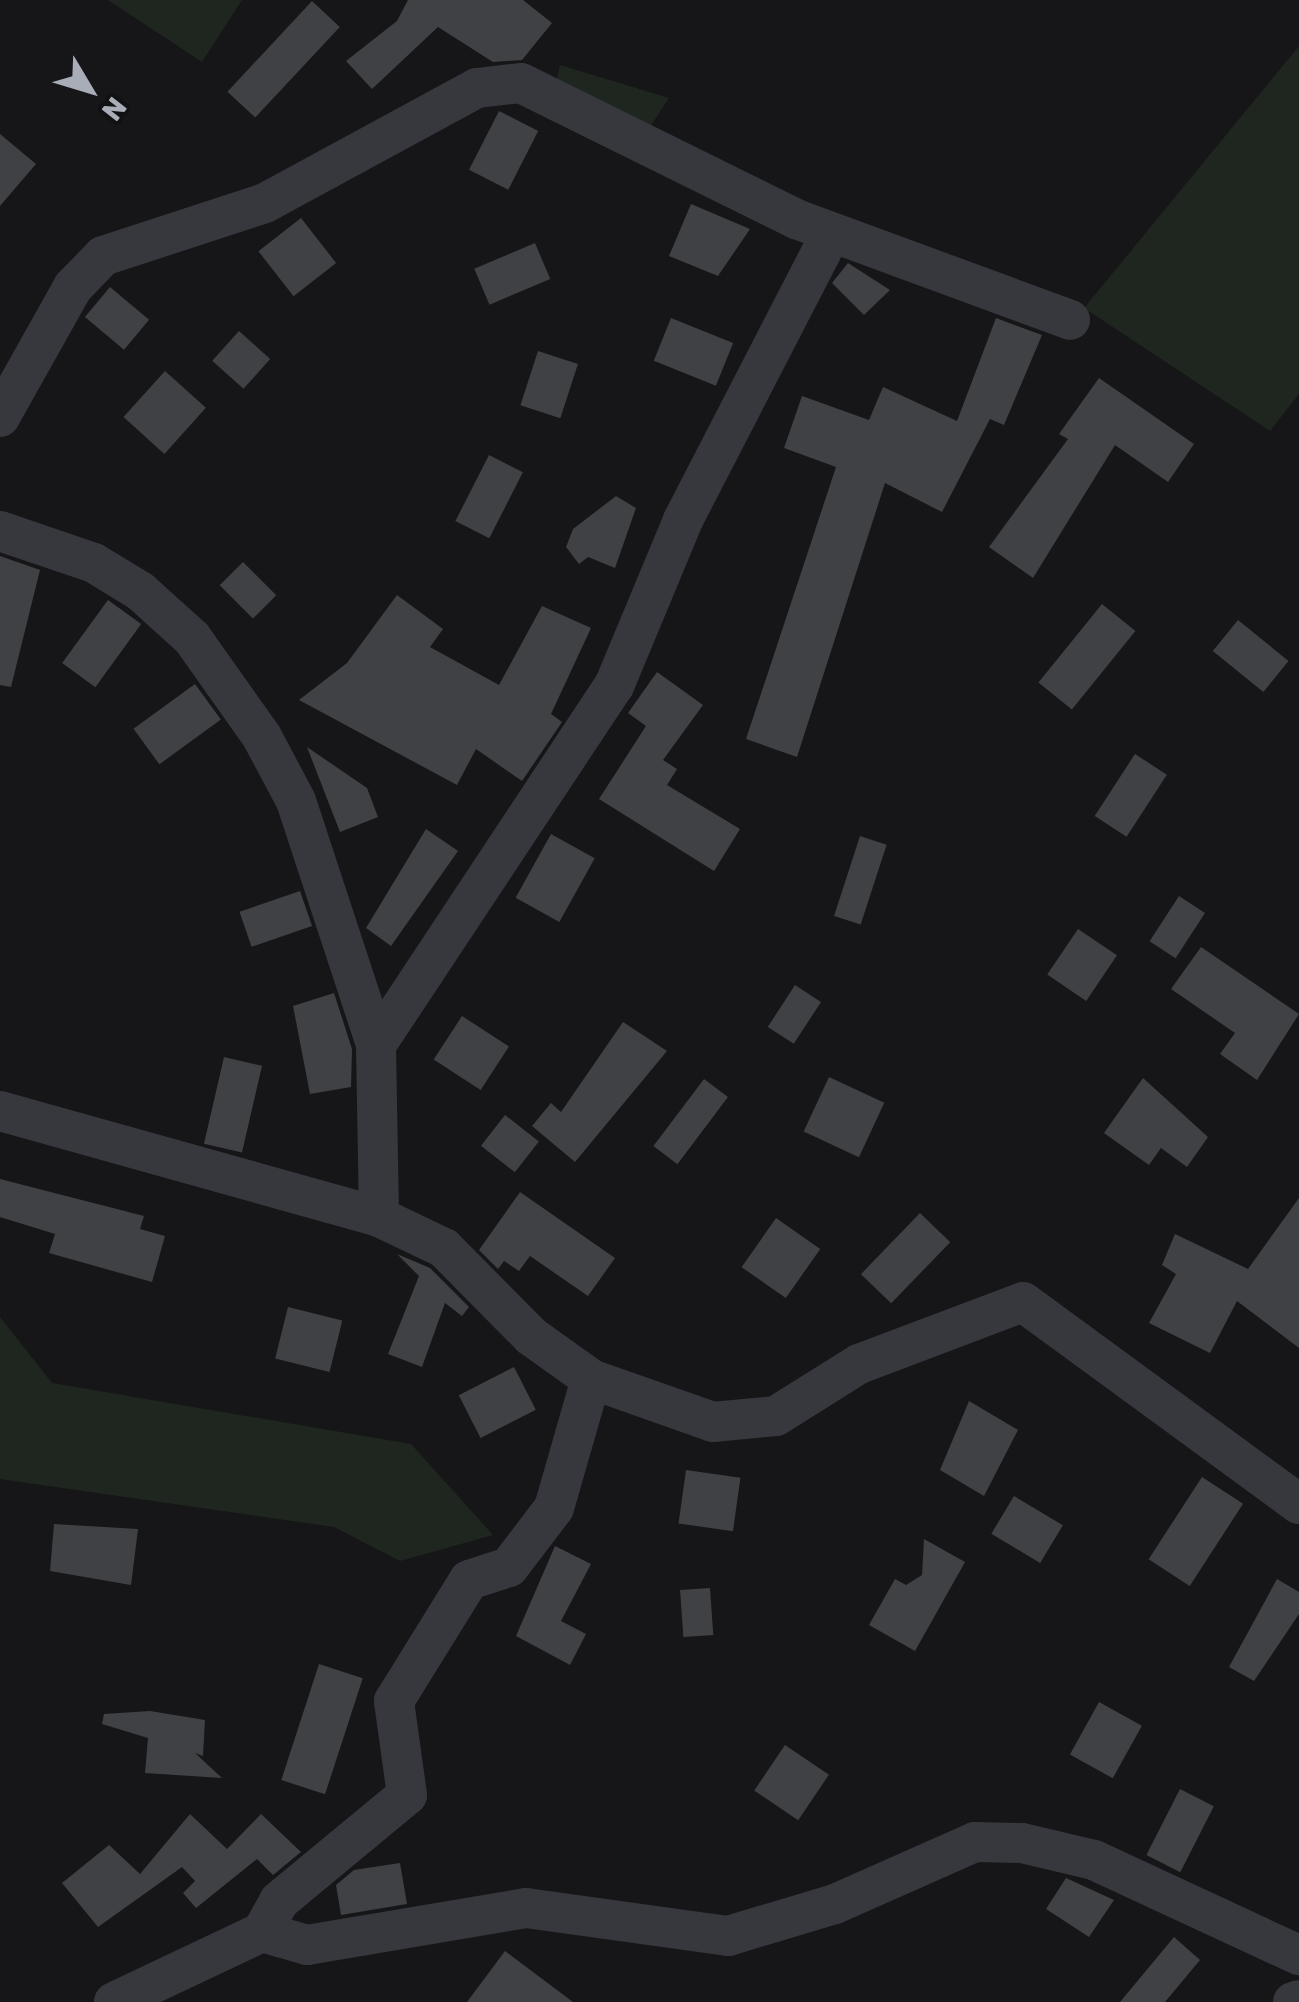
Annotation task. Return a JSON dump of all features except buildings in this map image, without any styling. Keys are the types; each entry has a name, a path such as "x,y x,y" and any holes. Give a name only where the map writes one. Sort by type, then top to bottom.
{"street":[{"path":"0,417 72,287 102,256 265,203 477,88 521,83 831,233 1070,320"},
{"path":"376,1045 614,686 683,520 831,233"},
{"path":"0,531 94,564 192,638 296,801 376,1045 380,1217"},
{"path":"0,1111 380,1217 444,1248 530,1336 591,1379 713,1422 776,1416 859,1364 1022,1302 1299,1504"},
{"path":"114,2002 262,1932 280,1900 407,1795 394,1701 469,1580 509,1567 554,1508 591,1379"},
{"path":"262,1932 308,1945 526,1908 728,1936 834,1904 975,1842 1022,1843 1094,1860 1299,1955"}],"shaded area":[{"path":"108,0 242,0 202,62"},
{"path":"1299,46 1299,394 1270,431 1084,308"},
{"path":"560,65 669,98 644,136 554,91"},
{"path":"0,1317 52,1383 411,1444 493,1535 400,1561 334,1527 0,1479"}]}
